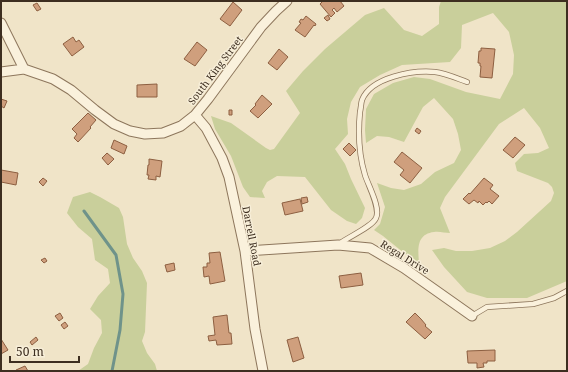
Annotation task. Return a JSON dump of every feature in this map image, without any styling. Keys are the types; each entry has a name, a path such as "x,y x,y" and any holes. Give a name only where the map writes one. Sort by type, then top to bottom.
{"street":[{"name":"South King Street","path":"1,72 24,69 53,79 71,90 114,124 130,131 144,134 163,133 181,126 195,115 261,27 287,1"},
{"path":"1,24 24,69"},
{"name":"Darrell Road","path":"195,115 206,128 222,158 229,177 245,251 255,329 263,371"},
{"name":"Regal Drive","path":"245,251 338,245 370,248 404,268 472,316"}],"lane":[{"path":"338,245 345,239 370,225 376,218 377,208 365,174 361,152 359,123 362,100 368,90 384,80 403,74 420,72 436,72 466,82"},
{"path":"472,316 488,307 533,304 554,298 567,291"}],"green space":[{"path":"441,1 567,1 567,281 527,298 487,298 467,292 444,267 432,250 444,248 456,251 472,251 490,248 505,241 517,232 551,201 554,193 552,187 548,183 517,171 515,163 524,154 538,153 549,148 540,128 524,108 499,124 445,197 440,208 450,233 436,232 428,233 424,236 419,243 419,263 374,230 380,224 385,207 377,183 391,188 404,190 421,184 435,172 454,163 461,150 453,119 434,98 423,107 404,142 389,137 377,136 366,143 366,109 374,94 393,83 414,77 430,79 466,92 500,99 513,74 514,55 509,32 493,13 462,25 461,48 450,62 402,65 380,75 360,87 351,102 347,119 348,134 335,149 345,164 365,208 362,218 356,224 347,221 331,210 305,177 277,176 267,182 262,191 265,198 250,197 243,187 231,156 215,129 211,116 231,123 266,148 270,150 274,149 300,113 286,91 325,49 365,15 384,8 404,30 422,36 439,24 439,7"},
{"path":"90,192 119,208 123,217 127,244 147,283 145,332 142,341 147,353 155,364 157,371 78,371 88,364 102,333 101,320 90,309 98,296 110,283 108,269 95,260 92,239 78,227 67,213 73,197"}],"building":[{"path":"323,1 340,1 344,6 337,12 334,8 332,10 335,13 331,17 320,4"},
{"path":"233,2 242,10 230,26 220,19"},
{"path":"37,3 41,9 37,11 33,5"},
{"path":"328,15 330,19 327,21 324,18"},
{"path":"306,16 316,24 305,37 295,30 301,23 299,22 301,19 303,20"},
{"path":"73,37 76,42 79,40 84,47 72,56 63,44"},
{"path":"197,42 207,50 195,66 184,59"},
{"path":"481,48 495,49 492,78 480,77 481,66 480,63 478,63 479,51 481,51"},
{"path":"279,49 288,57 277,70 268,63"},
{"path":"157,84 157,97 137,97 137,85"},
{"path":"262,95 272,104 258,118 250,111"},
{"path":"1,99 7,101 4,108 1,106"},
{"path":"229,110 232,110 232,115 229,115"},
{"path":"88,113 96,120 78,142 74,138 77,134 72,129"},
{"path":"417,128 421,131 419,134 415,131"},
{"path":"515,137 525,145 513,158 503,150"},
{"path":"114,140 127,146 124,154 111,148"},
{"path":"349,143 356,150 350,156 343,149"},
{"path":"402,152 422,168 410,183 400,175 404,170 394,162"},
{"path":"107,153 114,159 108,165 102,158"},
{"path":"149,159 162,161 160,177 156,176 156,180 148,179"},
{"path":"1,170 18,173 16,185 1,182"},
{"path":"43,178 47,181 43,186 39,182"},
{"path":"484,178 493,185 490,189 499,196 492,204 489,201 483,205 479,201 478,203 474,200 469,204 463,199 469,193 470,194"},
{"path":"307,197 308,202 302,204 301,198"},
{"path":"300,199 303,211 285,215 282,203"},
{"path":"220,252 225,281 210,284 209,276 204,277 203,267 207,267 207,263 210,263 209,253"},
{"path":"45,258 47,261 44,263 41,260"},
{"path":"174,263 175,270 167,272 165,265"},
{"path":"361,273 363,285 341,288 339,276"},
{"path":"60,313 63,318 59,321 55,316"},
{"path":"415,313 426,325 425,326 432,332 425,339 406,322"},
{"path":"227,315 232,344 217,345 216,340 209,341 208,336 215,335 213,317"},
{"path":"65,322 68,326 64,329 61,325"},
{"path":"36,337 38,340 32,345 30,342"},
{"path":"298,337 304,358 293,362 287,340"},
{"path":"1,339 8,350 1,354"},
{"path":"495,350 495,361 487,361 487,363 483,363 484,367 477,368 477,363 468,363 467,351"},
{"path":"25,366 28,371 16,371 16,370"}],"waterway":[{"path":"84,211 116,255 123,294 120,330 112,371"}]}
